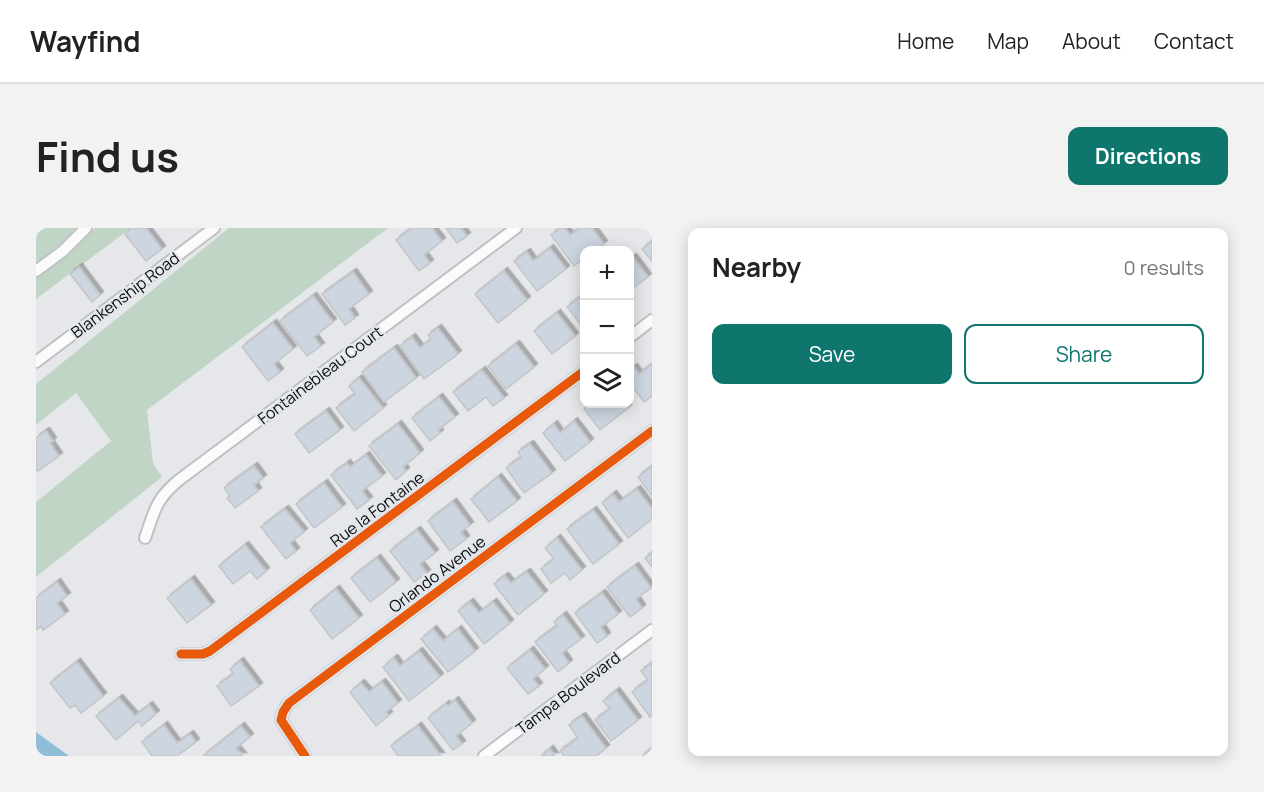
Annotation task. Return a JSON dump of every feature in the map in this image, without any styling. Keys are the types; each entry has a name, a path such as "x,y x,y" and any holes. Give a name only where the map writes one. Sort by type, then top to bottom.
{"street":[{"path":"36,272 63,251 86,228"},
{"name":"Blankenship Road","path":"36,362 214,228"},
{"name":"Fontainebleau Court","path":"145,538 153,510 159,499 179,480 516,228"},
{"path":"634,334 652,320"},
{"name":"Rue la Fontaine","path":"181,654 203,654 210,651 580,375"},
{"name":"Orlando Avenue","path":"305,756 284,728 281,720 289,703 652,432"},
{"name":"Tampa Boulevard","path":"484,756 652,630"}],"green space":[{"path":"36,228 78,228 36,265"},
{"path":"95,228 131,228 36,299 36,278 67,255"},
{"path":"229,228 388,228 147,410 153,463 162,477 36,577 36,502 111,441 76,393 36,425 36,384"}],"water":[{"path":"36,732 69,756 36,756"}],"building":[{"path":"132,228 146,228 162,249 146,261 125,234"},
{"path":"412,228 432,228 442,241 424,255 430,263 419,271 396,240"},
{"path":"446,228 461,228 467,236 457,243"},
{"path":"560,228 565,228 570,235 580,228 592,228 604,244 580,246 580,261 574,266 551,235"},
{"path":"652,241 652,261 642,249"},
{"path":"550,248 566,269 537,291 514,261 527,252 533,261"},
{"path":"634,258 648,277 634,287"},
{"path":"79,267 100,295 92,302 70,274"},
{"path":"504,271 527,300 498,323 475,294"},
{"path":"353,272 369,294 349,309 355,318 345,325 322,294"},
{"path":"313,296 333,322 314,337 321,346 307,356 280,321"},
{"path":"580,297 580,324 567,307"},
{"path":"557,313 575,336 552,354 534,331"},
{"path":"273,323 293,349 274,364 280,372 268,381 242,347"},
{"path":"438,328 458,354 424,379 400,346 412,337 420,348 431,339 428,335"},
{"path":"516,344 534,367 506,389 488,366"},
{"path":"394,348 416,378 384,402 362,372"},
{"path":"652,364 652,396 644,402 634,388 634,367 639,374"},
{"path":"482,370 504,398 493,406 486,397 468,411 453,392"},
{"path":"359,378 383,408 354,431 336,408 355,394 349,386"},
{"path":"439,397 455,417 438,430 440,433 430,441 412,418"},
{"path":"585,408 628,408 600,430"},
{"path":"326,411 340,430 309,453 295,434"},
{"path":"574,421 590,442 565,461 543,433 554,424 560,433"},
{"path":"398,424 420,453 403,467 406,471 396,480 369,446"},
{"path":"46,431 53,441 50,443 59,456 38,471 36,469 36,438"},
{"path":"530,444 552,473 524,493 506,468 521,457 518,452"},
{"path":"366,455 382,476 362,491 369,500 357,509 331,475 347,463 350,467"},
{"path":"254,466 263,478 254,485 258,491 235,508 227,498 230,496 224,488"},
{"path":"652,466 652,496 638,477"},
{"path":"498,477 517,501 489,522 471,499"},
{"path":"324,483 342,507 314,528 296,504"},
{"path":"637,489 652,509 652,519 628,538 602,503 613,494 619,502"},
{"path":"453,502 470,525 461,532 466,539 450,551 428,521"},
{"path":"285,509 304,532 290,543 296,551 286,559 261,527"},
{"path":"593,510 619,544 593,564 567,529"},
{"path":"417,530 435,553 420,564 427,573 414,582 390,551"},
{"path":"557,538 582,570 570,580 565,573 551,583 541,569 554,559 545,548"},
{"path":"245,545 266,571 257,579 250,571 233,584 219,566"},
{"path":"652,553 652,567 645,558"},
{"path":"377,558 396,582 370,602 351,578"},
{"path":"635,566 651,588 636,599 642,608 630,617 607,587"},
{"path":"527,572 544,594 518,615 494,584 505,576 511,583"},
{"path":"191,579 211,605 187,623 167,598"},
{"path":"57,582 67,596 57,603 65,614 43,630 41,626 36,630 36,598"},
{"path":"336,589 359,618 332,639 310,610"},
{"path":"602,593 618,614 601,627 607,636 597,643 575,613"},
{"path":"470,602 479,613 493,602 510,623 484,644 458,611"},
{"path":"563,615 581,639 562,653 569,663 558,672 535,642 557,626 554,622"},
{"path":"433,629 443,641 458,629 475,651 448,672 421,639"},
{"path":"530,650 545,669 533,679 539,686 528,694 507,668"},
{"path":"419,651 440,677 409,701 383,667 394,658 400,666"},
{"path":"240,661 259,686 231,706 217,686 233,674 230,669"},
{"path":"77,662 103,696 81,713 75,705 70,708 50,683"},
{"path":"652,663 652,715 650,717 632,692 648,680 641,671"},
{"path":"382,682 398,703 386,712 389,715 376,726 350,692 361,683 369,692"},
{"path":"616,691 638,720 611,741 595,720 610,709 603,701"},
{"path":"119,698 135,716 149,705 156,714 142,726 138,721 116,740 96,716"},
{"path":"455,700 472,723 456,736 462,744 453,750 428,718"},
{"path":"582,716 606,748 596,756 564,756 560,751 578,738 569,725"},
{"path":"164,725 177,743 190,734 196,742 177,756 152,756 142,742"},
{"path":"241,726 250,737 236,748 243,756 203,756"},
{"path":"418,726 441,756 398,756 391,746"},
{"path":"652,748 652,756 642,756"},
{"path":"550,749 555,756 541,756"}],"cycle path":[{"path":"181,654 203,654 210,651 580,374"},
{"path":"305,756 281,720 289,703 652,431"}]}
